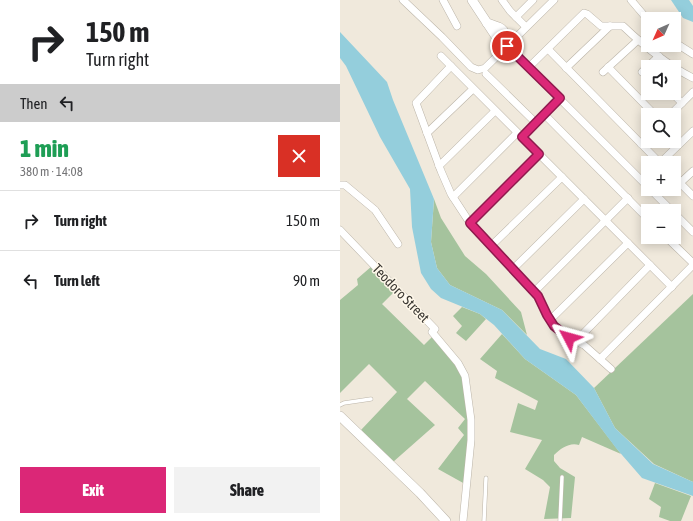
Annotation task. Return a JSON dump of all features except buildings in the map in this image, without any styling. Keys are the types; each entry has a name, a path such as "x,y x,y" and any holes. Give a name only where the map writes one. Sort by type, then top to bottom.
{"main road":[{"path":"472,0 487,23 507,46"},
{"path":"340,416 420,493 446,521"}],"street":[{"path":"403,0 475,69 482,70 554,0"},
{"path":"443,0 456,26"},
{"path":"502,0 525,26"},
{"path":"516,17 533,0"},
{"path":"631,0 641,12"},
{"path":"529,67 584,13 590,16 601,26 623,26 645,46 693,78"},
{"path":"566,68 610,26"},
{"path":"638,40 605,70 647,108"},
{"path":"507,46 641,179"},
{"path":"681,46 693,54"},
{"path":"548,49 641,144"},
{"path":"441,56 672,287"},
{"path":"655,60 659,56"},
{"path":"451,66 416,103 439,166 453,197 470,223 538,296 554,326 569,338 584,345 600,358 610,369"},
{"path":"486,74 536,123"},
{"path":"427,134 474,89"},
{"path":"677,108 693,92"},
{"path":"453,197 520,135 536,123 560,98"},
{"path":"679,100 682,103"},
{"path":"439,166 495,111"},
{"path":"544,114 641,212"},
{"path":"681,143 693,131"},
{"path":"645,148 660,163 675,148"},
{"path":"470,223 539,154"},
{"path":"681,182 693,171"},
{"path":"491,246 562,177"},
{"path":"340,185 345,184 375,210 398,244"},
{"path":"681,184 693,196"},
{"path":"657,196 665,204"},
{"path":"534,292 628,198"},
{"path":"513,269 584,199"},
{"path":"681,220 693,232"},
{"name":"Teodoro Street","path":"340,230 435,329 432,332 458,363 465,376 471,420 471,440 463,521"},
{"path":"550,320 628,243"},
{"path":"600,358 672,287 693,264 673,244"},
{"path":"576,341 650,265"}],"lane":[{"path":"340,406 344,403 371,399"},
{"path":"560,521 562,477"},
{"path":"484,521 486,478"}],"green space":[{"path":"434,199 441,218 465,256 486,274 521,312 527,335 502,310 450,285 437,268 431,242"},
{"path":"372,266 396,290 382,304 424,345 432,337 457,365 463,376 469,427 465,484 438,469 464,435 458,428 465,419 425,381 407,399 435,425 393,462 361,430 397,392 369,364 340,393 340,300 358,285 357,279"},
{"path":"693,294 693,482 654,464 615,428 594,388"},
{"path":"462,307 480,314 486,319 466,341 456,333 462,326 453,316"},
{"path":"502,334 525,359 576,395 621,454 582,437 579,445 572,444 566,446 554,455 554,461 560,468 575,477 571,518 544,519 550,487 543,480 525,469 542,440 510,432 518,403 535,410 538,401 495,378 497,371 480,359"},
{"path":"655,483 691,496 681,521 670,521 659,517 661,507 649,499"}],"water":[{"path":"671,0 689,0 693,6 693,22 683,18 681,12 679,12"},
{"path":"340,32 387,82 434,199 431,242 437,268 450,285 502,310 540,349 566,359 594,388 615,428 653,464 693,482 693,496 642,478 616,448 576,395 525,359 494,325 480,314 441,298 431,289 421,273 412,227 410,189 380,137 346,66 340,58"}],"route":[{"path":"507,46 560,98 522,137 539,154 470,223 538,296 554,326 569,338"}]}
